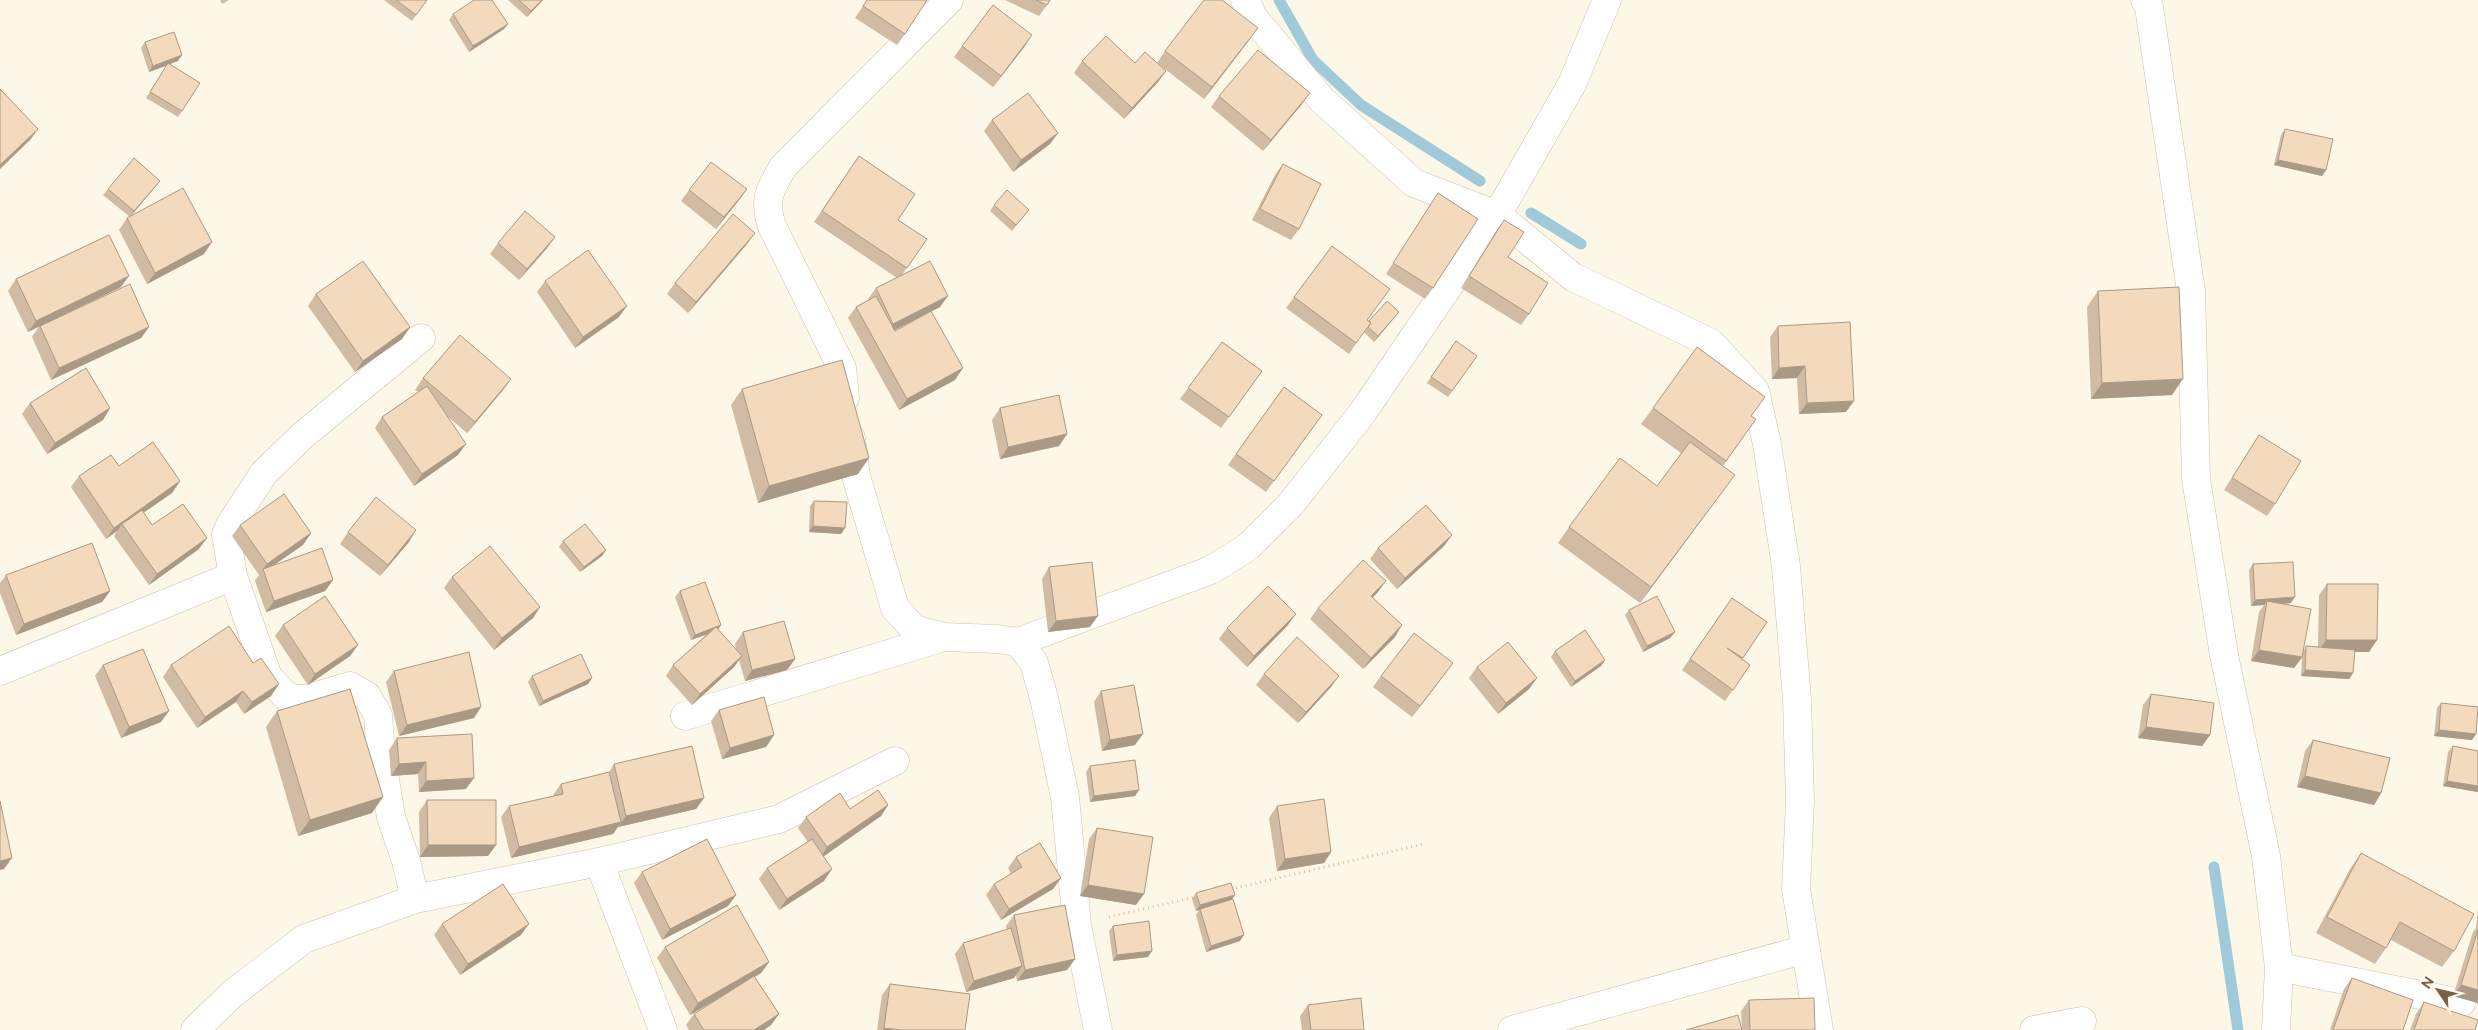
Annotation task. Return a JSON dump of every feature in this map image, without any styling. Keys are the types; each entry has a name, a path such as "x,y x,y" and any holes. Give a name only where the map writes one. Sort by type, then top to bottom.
{"street":[{"path":"949,0 783,167 768,193 766,208 772,226 842,368 856,476 895,608 914,629 944,637 996,638 1018,642 1211,570 1248,547 1291,504 1362,412 1497,215 1572,84 1607,0"},
{"path":"1245,0 1253,17 1322,100 1414,183 1497,215 1574,277 1711,343 1755,391 1768,444 1786,566 1797,699 1800,801 1796,889 1818,1030"},
{"path":"2146,0 2149,7 2191,291 2196,479 2224,655 2266,856 2279,967 2276,1030"},
{"path":"415,899 406,861 391,816 381,755 378,715 368,696 350,686 306,699 287,697 268,677 233,576 226,535 230,525 264,473 302,436 421,338"},
{"path":"0,671 233,576"},
{"path":"685,716 944,637"},
{"path":"1018,642 1034,663 1065,797 1077,925 1098,1030"},
{"path":"195,1030 232,994 304,939 415,899 599,862 780,819 895,761"},
{"path":"599,862 663,1030"},
{"path":"1512,1030 1806,949"},
{"path":"2279,967 2461,1004"},
{"path":"2034,1030 2082,1021"}],"path":[{"path":"1221,891 1423,844"},
{"path":"1077,925 1202,896"}],"building":[{"path":"396,0 427,0 416,15"},
{"path":"474,0 492,0 508,24 473,46 453,14"},
{"path":"519,0 542,0 531,11"},
{"path":"867,0 927,0 905,34 863,6"},
{"path":"1036,0 1050,0 1047,5"},
{"path":"1204,0 1222,0 1258,28 1212,87 1165,51"},
{"path":"993,5 1032,35 1001,76 962,46"},
{"path":"174,32 182,55 153,66 145,42"},
{"path":"1106,36 1135,63 1145,52 1166,71 1132,108 1082,61"},
{"path":"1258,50 1310,93 1271,140 1219,96"},
{"path":"168,63 200,83 182,111 150,92"},
{"path":"0,89 38,129 0,165"},
{"path":"1028,93 1058,133 1021,160 992,120"},
{"path":"2285,129 2333,139 2326,170 2278,160"},
{"path":"859,156 915,194 898,220 927,239 907,268 822,211"},
{"path":"134,158 160,181 134,211 108,189"},
{"path":"711,162 747,189 724,217 689,190"},
{"path":"1283,164 1321,184 1299,229 1260,209"},
{"path":"183,188 212,242 155,273 127,218"},
{"path":"1007,190 1029,210 1016,225 994,205"},
{"path":"1438,193 1478,219 1433,288 1393,263"},
{"path":"525,211 555,237 527,269 498,243"},
{"path":"733,214 755,233 696,302 675,283"},
{"path":"1504,220 1524,232 1508,257 1548,283 1529,314 1469,276"},
{"path":"109,235 129,276 36,321 16,279"},
{"path":"1332,246 1390,289 1367,320 1371,323 1356,343 1294,297"},
{"path":"588,250 627,306 583,337 545,281"},
{"path":"363,261 410,327 363,361 316,294"},
{"path":"930,261 948,296 893,324 876,288"},
{"path":"130,284 149,327 59,368 40,326"},
{"path":"2179,287 2183,379 2102,383 2098,291"},
{"path":"876,296 895,331 931,311 963,368 907,399 856,307"},
{"path":"1387,301 1399,312 1378,336 1368,327 1371,323 1369,321"},
{"path":"1850,322 1854,401 1807,403 1805,366 1779,368 1778,326"},
{"path":"460,335 511,379 475,422 423,378"},
{"path":"1456,341 1477,356 1452,391 1431,377"},
{"path":"1222,342 1262,371 1229,417 1188,388"},
{"path":"1697,347 1765,397 1751,416 1756,419 1726,461 1653,408"},
{"path":"842,360 869,458 769,486 742,389"},
{"path":"86,368 110,408 55,443 30,403"},
{"path":"427,386 466,444 422,474 382,417"},
{"path":"1284,387 1322,415 1274,481 1236,454"},
{"path":"1059,395 1067,434 1008,447 1000,408"},
{"path":"2259,435 2301,461 2275,504 2232,478"},
{"path":"153,442 180,481 114,528 79,476 111,455 119,466"},
{"path":"1690,442 1735,475 1651,587 1569,527 1620,458 1657,486"},
{"path":"284,494 311,533 267,564 240,525"},
{"path":"376,497 416,530 388,565 348,532"},
{"path":"814,501 847,502 845,528 813,526"},
{"path":"183,504 207,538 157,574 122,524 142,510 152,525"},
{"path":"1426,505 1452,535 1405,578 1378,548"},
{"path":"585,524 606,550 584,567 563,541"},
{"path":"92,543 110,591 24,624 6,575"},
{"path":"490,546 540,607 502,638 452,577"},
{"path":"322,548 333,580 274,601 263,569"},
{"path":"1363,560 1386,581 1371,596 1402,625 1371,658 1318,608"},
{"path":"1092,562 1098,616 1056,621 1049,567"},
{"path":"2293,562 2295,597 2255,600 2253,564"},
{"path":"705,582 721,625 695,635 680,591"},
{"path":"2327,584 2378,584 2377,640 2326,640"},
{"path":"1268,586 1296,614 1254,656 1227,628"},
{"path":"325,596 358,645 315,674 283,625"},
{"path":"1657,596 1675,632 1647,646 1629,610"},
{"path":"1732,598 1767,622 1743,658 1727,648 1750,665 1733,690 1690,659"},
{"path":"2267,601 2311,609 2302,657 2259,650"},
{"path":"784,621 795,659 752,670 743,632"},
{"path":"229,626 253,663 261,658 279,684 252,702 243,691 205,717 171,665"},
{"path":"716,627 742,656 700,694 673,665"},
{"path":"1585,630 1605,660 1575,681 1555,651"},
{"path":"1414,633 1453,663 1420,706 1381,676"},
{"path":"1297,637 1339,676 1306,712 1264,674"},
{"path":"1508,642 1537,678 1506,703 1477,667"},
{"path":"2306,646 2355,650 2353,673 2305,670"},
{"path":"143,649 169,711 129,727 103,665"},
{"path":"469,652 481,707 407,725 394,671"},
{"path":"581,654 592,678 543,701 532,676"},
{"path":"1134,685 1143,734 1110,740 1101,691"},
{"path":"350,689 383,797 310,820 277,711"},
{"path":"2151,694 2214,703 2210,735 2146,727"},
{"path":"764,697 774,735 730,748 719,710"},
{"path":"2441,703 2478,707 2476,734 2439,730"},
{"path":"472,734 474,778 426,781 426,762 399,764 397,738"},
{"path":"2313,740 2390,758 2381,793 2305,776"},
{"path":"692,746 704,798 626,816 614,764"},
{"path":"2453,746 2478,751 2478,786 2447,781"},
{"path":"1135,760 1139,790 1094,796 1090,766"},
{"path":"609,772 621,822 519,847 509,806 563,794 561,784"},
{"path":"878,790 888,805 827,847 806,817 840,793 850,809"},
{"path":"1324,799 1331,852 1285,859 1277,806"},
{"path":"427,800 496,800 496,845 428,845"},
{"path":"0,801 12,858 0,861"},
{"path":"1097,828 1153,837 1144,894 1088,885"},
{"path":"707,839 736,895 670,929 642,872"},
{"path":"812,839 832,869 787,899 767,868"},
{"path":"1040,843 1061,878 1009,909 994,884 1022,867 1016,857"},
{"path":"2361,853 2474,914 2454,951 2400,922 2386,948 2327,917"},
{"path":"1231,883 1235,895 1200,905 1196,893"},
{"path":"503,884 529,924 468,964 442,924"},
{"path":"1233,899 1244,935 1211,946 1200,909"},
{"path":"737,905 769,962 698,1003 665,947"},
{"path":"1065,905 1075,959 1025,970 1014,915"},
{"path":"1149,921 1152,951 1117,955 1113,926"},
{"path":"1011,928 1022,966 974,981 963,943"},
{"path":"2478,930 2478,990 2461,985"},
{"path":"754,976 779,1014 754,1030 704,1030 694,1014"},
{"path":"2352,978 2413,1000 2403,1030 2333,1030"},
{"path":"890,984 970,994 965,1030 901,1030 884,1028"},
{"path":"1361,998 1364,1030 1311,1030 1308,1005"},
{"path":"1814,998 1815,1030 1750,1030 1749,1000"},
{"path":"2424,1002 2478,1020 2475,1030 2414,1030"},
{"path":"1738,1015 1742,1030 1686,1030"}],"waterway":[{"path":"1279,0 1313,60 1361,105 1480,181"},
{"path":"1531,213 1581,244"},
{"path":"2214,867 2238,1030"}]}
